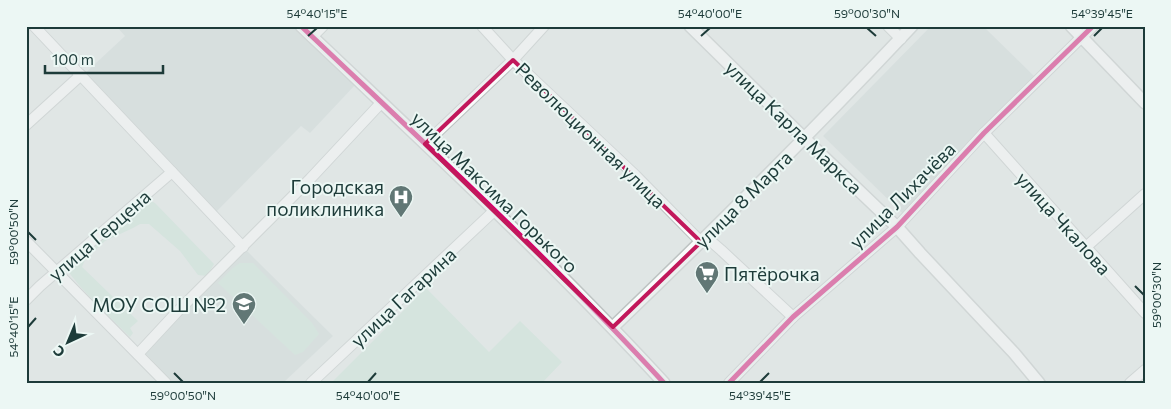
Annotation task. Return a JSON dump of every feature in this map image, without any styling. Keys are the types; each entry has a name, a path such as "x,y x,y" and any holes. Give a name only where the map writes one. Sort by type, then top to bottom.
{"street":[{"path":"34,26 243,247"},
{"name":"улица Максима Горького","path":"301,26 495,210 613,327 664,383"},
{"path":"312,37 323,26"},
{"name":"Революционная улица","path":"482,26 513,60 703,240 721,250 793,318"},
{"path":"425,144 513,60 544,26"},
{"name":"улица Карла Маркса","path":"690,26 896,227 1014,353 1039,383"},
{"path":"888,26 901,39"},
{"name":"улица 8 Марта","path":"613,327 703,240 912,26"},
{"path":"1071,26 1145,103"},
{"name":"улица Лихачёва","path":"729,383 793,318 896,227 984,133 1093,26"},
{"path":"26,126 81,75"},
{"path":"138,354 177,312 310,179 381,103"},
{"name":"улица Чкалова","path":"984,133 1145,312"},
{"name":"улица Герцена","path":"26,300 172,172"},
{"path":"1086,247 1145,194"},
{"name":"улица Гагарина","path":"311,383 495,210"},
{"path":"26,240 166,383"},
{"path":"1130,383 1145,370"}],"highlighted area":[{"path":"513,60 701,242 613,327 425,144"}],"shaded area":[{"path":"116,26 296,26 356,84 310,133 301,126 214,214 82,76 125,36"},
{"path":"931,26 983,26 1035,77 902,213 823,136"},
{"name":"МОУ СОШ №2","path":"245,249 333,336 283,383 174,383 143,351"}],"green space":[{"path":"141,200 149,200 155,203 214,264 207,276 198,275 180,251 149,224 140,224 105,241 85,260 82,267 138,321 130,328 133,333 130,337 88,295 65,267"},
{"path":"240,263 253,263 312,323 319,334 303,352 295,355 218,283"},
{"path":"426,288 489,352 520,321 562,362 542,383 331,383"}],"cycle path":[{"path":"301,26 531,246 664,383"},
{"path":"729,383 793,317 897,227 984,133 1093,26"}],"place":[{"name":"Городская поликлиника","path":"401,218"},
{"name":"Пятёрочка","path":"707,294"},
{"name":"МОУ СОШ №2","path":"244,325"}]}
